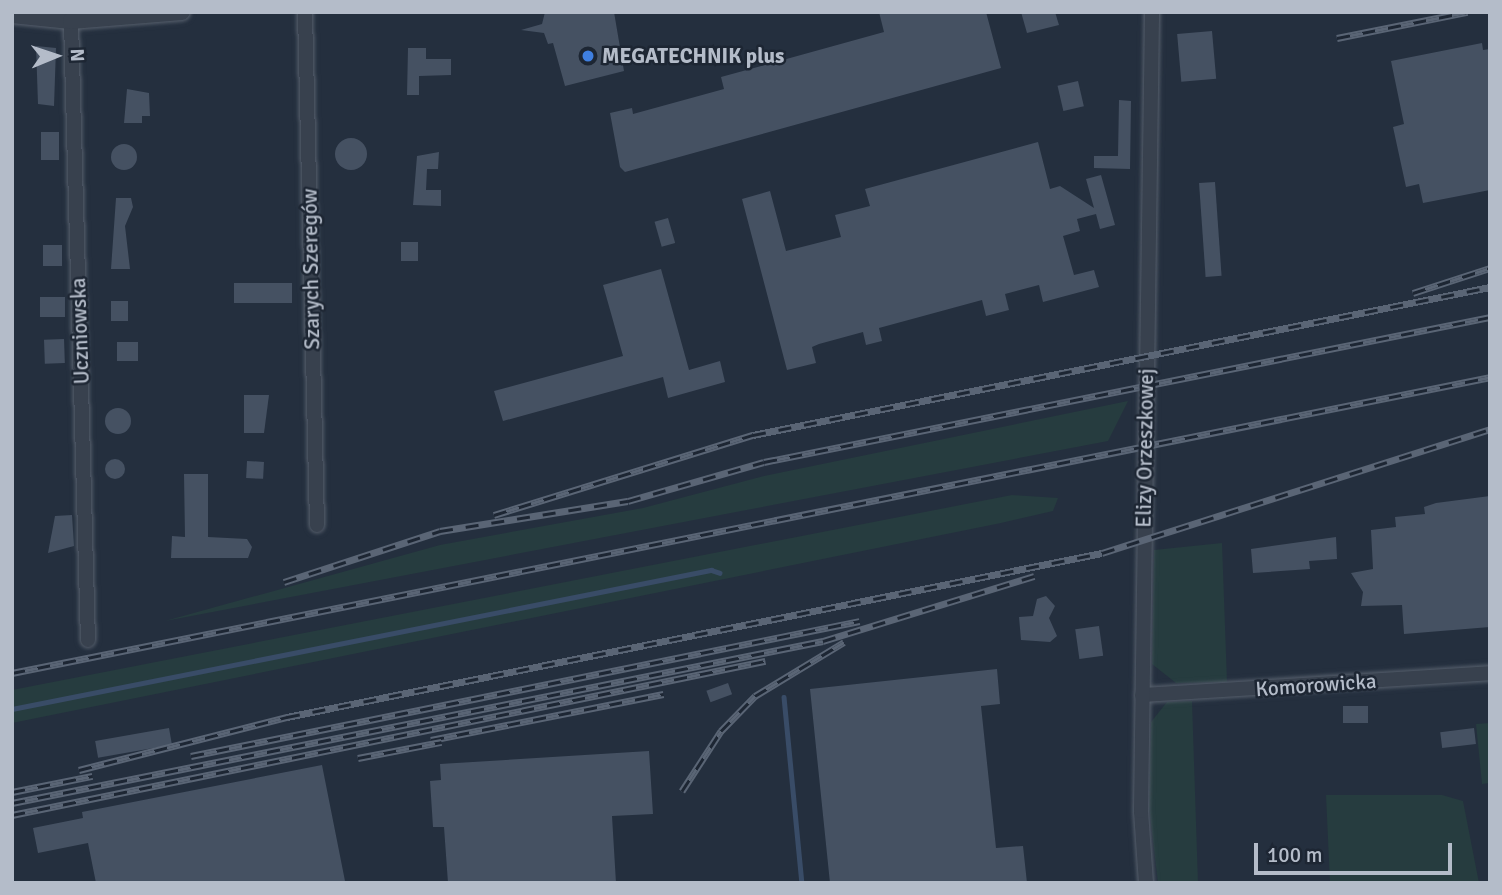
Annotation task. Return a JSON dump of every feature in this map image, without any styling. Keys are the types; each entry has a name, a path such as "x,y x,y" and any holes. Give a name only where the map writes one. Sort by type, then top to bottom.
{"street":[{"path":"12,15 71,21 182,12"},
{"name":"Szarych Szeregów","path":"305,12 317,525"},
{"name":"Elizy Orzeszkowej","path":"1146,883 1142,695 1152,12"},
{"name":"Uczniowska","path":"71,21 88,640"},
{"name":"Komorowicka","path":"1142,695 1490,673"}],"green space":[{"path":"1128,401 1108,441 165,621 440,545 643,508 764,476"},
{"path":"1012,495 1058,498 1053,511 1001,523 12,723 12,690"},
{"path":"1222,543 1227,682 1176,683 1152,664 1154,550"},
{"path":"1192,701 1198,883 1158,883 1149,806 1151,722 1167,702"},
{"path":"1490,723 1490,783 1482,784 1476,724"},
{"path":"1326,795 1442,795 1463,801 1479,883 1330,883"}],"building":[{"name":"MEGATECHNIK plus","path":"545,12 614,12 624,71 565,86 553,43 548,44 544,33 521,30 542,24"},
{"path":"879,12 986,12 1001,68 625,172 620,167 610,113 632,108 633,114 724,89 721,77 884,32"},
{"path":"1021,12 1055,12 1059,25 1027,33"},
{"path":"1212,31 1216,79 1181,82 1177,34"},
{"path":"1482,43 1483,50 1490,49 1490,190 1423,203 1419,184 1406,187 1393,127 1404,124 1391,61"},
{"path":"36,46 56,48 54,106 38,104"},
{"path":"408,48 426,48 426,59 451,59 451,75 419,76 419,95 407,95"},
{"path":"1078,81 1084,106 1063,111 1058,86"},
{"path":"127,89 149,93 150,116 142,116 142,123 124,123"},
{"path":"1119,100 1131,101 1130,169 1094,168 1094,156 1118,156"},
{"path":"41,132 59,132 59,160 41,160"},
{"path":"351,138 363,142 367,154 363,166 351,170 339,166 335,154 339,142"},
{"path":"1038,142 1050,189 1060,186 1094,208 1086,179 1101,175 1115,225 1100,229 1096,214 1077,219 1080,231 1063,236 1074,275 1094,270 1099,287 1043,302 1039,285 1005,294 1009,310 986,316 982,300 879,328 882,341 866,345 863,332 819,344 812,347 816,363 787,370 742,199 770,191 786,251 841,237 835,215 870,206 865,189"},
{"path":"124,144 133,148 137,157 133,166 124,170 115,166 111,157 115,148"},
{"path":"439,152 438,169 427,169 426,190 441,190 441,206 413,205 417,156"},
{"path":"1215,182 1222,276 1206,277 1199,183"},
{"path":"116,198 131,198 133,207 125,226 130,269 111,269"},
{"path":"668,218 675,243 662,247 655,222"},
{"path":"401,242 418,242 418,261 401,261"},
{"path":"43,245 62,245 62,266 43,266"},
{"path":"661,269 689,370 720,361 725,382 668,398 663,377 503,421 494,391 623,356 603,285"},
{"path":"234,283 292,283 292,303 234,303"},
{"path":"40,297 65,297 65,317 40,317"},
{"path":"111,301 128,301 128,321 111,321"},
{"path":"64,339 65,363 45,364 44,340"},
{"path":"117,342 138,342 138,361 117,361"},
{"path":"244,395 269,395 264,433 244,433"},
{"path":"118,408 127,412 131,421 127,430 118,434 109,430 105,421 109,412"},
{"path":"115,459 122,462 125,469 122,476 115,479 108,476 105,469 108,462"},
{"path":"247,461 264,462 263,479 246,478"},
{"path":"184,474 208,474 208,537 247,539 252,547 248,558 171,558 172,536 185,537"},
{"path":"1490,496 1490,627 1404,634 1402,605 1361,606 1363,592 1351,573 1373,569 1371,530 1396,527 1395,517 1425,514 1424,507 1436,503"},
{"path":"72,515 74,546 48,553 55,516"},
{"path":"1336,537 1337,559 1309,561 1310,569 1253,573 1251,549"},
{"path":"1046,596 1055,606 1049,618 1057,636 1050,642 1021,640 1019,617 1033,616 1037,599"},
{"path":"1099,626 1103,656 1079,659 1075,629"},
{"path":"997,669 1000,704 981,706 996,848 1023,846 1027,883 830,883 810,689"},
{"path":"728,683 732,694 710,702 706,691"},
{"path":"1343,706 1368,706 1368,723 1343,723"},
{"path":"169,728 172,745 98,758 95,741"},
{"path":"1474,728 1476,744 1442,748 1440,732"},
{"path":"649,751 653,814 612,816 616,883 448,883 444,827 433,827 430,781 441,780 440,764"},
{"path":"322,765 345,881 96,883 88,843 38,853 33,828 83,818 82,812"}],"waterway":[{"path":"12,709 711,570 720,573"},
{"path":"784,697 802,883"}],"railway":[{"path":"1337,38 1467,12"},
{"path":"1413,293 1490,268"},
{"path":"494,515 753,435 1490,287"},
{"path":"284,582 440,531 628,501 764,462 1490,317"},
{"path":"12,673 1490,377"},
{"path":"79,770 287,717 1102,553 1490,429"},
{"path":"12,803 823,641 1034,576"},
{"path":"191,756 860,621"},
{"path":"682,791 721,731 755,696 844,642"},
{"path":"12,815 765,661"},
{"path":"431,740 664,694"},
{"path":"358,758 441,742"},
{"path":"12,792 92,776"}],"place":[{"name":"MEGATECHNIK plus","path":"588,56"}]}
